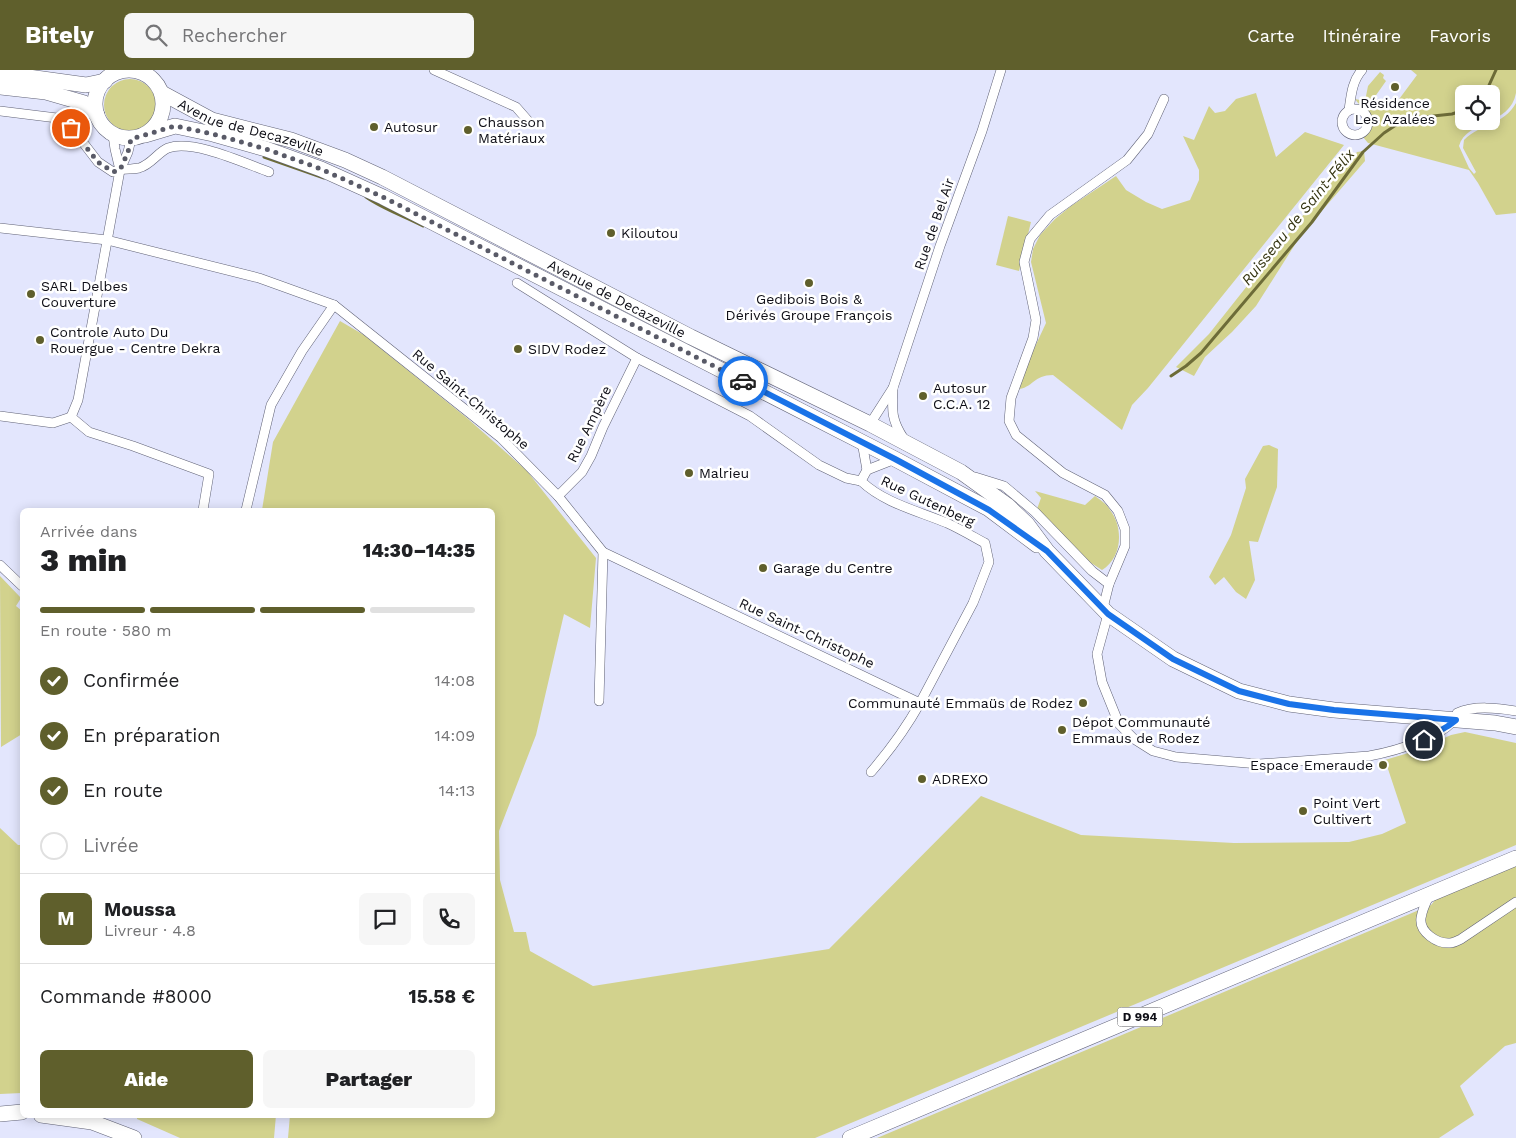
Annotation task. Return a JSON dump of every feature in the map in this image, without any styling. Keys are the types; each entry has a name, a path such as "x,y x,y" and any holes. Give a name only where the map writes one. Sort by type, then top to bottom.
{"main road":[{"path":"0,87 46,92 84,104 97,115 103,127 113,135 138,137 155,128 161,117 164,105 162,93 155,81 144,72 125,70 114,74 105,81 96,97 97,115"},
{"path":"0,73 86,85 105,81"},
{"name":"Avenue de Decazeville","path":"162,93 212,120 291,140 367,170 691,337 870,424 961,472 1007,505 1027,524 1047,551 1105,611 1173,659 1239,691 1289,704 1334,710 1495,723 1516,727"},
{"name":"Avenue de Decazeville","path":"138,137 175,126 213,134 266,149 321,169 383,197 895,459 989,510 1047,551"},
{"name":"Avenue de Decazeville","path":"1456,720 1516,737"},
{"name":"D 994","path":"850,1138 1516,858"},
{"path":"0,1114 20,1112"},
{"path":"63,1118 92,1122 134,1138"}],"street":[{"path":"434,70 516,107 530,123"},
{"name":"Rue de Bel Air","path":"870,424 893,388 940,246 982,131 1001,70"},
{"path":"1349,110 1351,92 1357,72"},
{"path":"1164,99 1148,134 1127,160 1050,215 1030,238 1024,262 1036,320 1033,338 1011,398 1010,421 1016,435 1063,473 1105,495 1118,511 1125,529 1125,546 1109,584 1098,654 1102,682 1119,724 1134,739 1153,751 1176,757 1259,764 1386,753 1424,740 1448,726 1456,720 1457,713 1466,709 1516,711"},
{"path":"0,110 65,120 98,162 113,172 140,168 150,163 168,148 190,146 268,172"},
{"path":"113,135 120,170"},
{"path":"0,416 53,423 71,417 78,400 120,170 128,152 138,137"},
{"name":"Rue Saint-Christophe","path":"0,228 107,240 259,278 334,304 501,438 558,496 603,552 920,703"},
{"name":"Rue Gutenberg","path":"517,283 637,358 750,416 819,465 846,478 861,481 872,491 950,524 984,543 989,562 973,603 920,703"},
{"path":"246,508 271,405 302,351 334,304"},
{"name":"Rue Ampère","path":"558,496 582,472 591,456 602,427 637,358"},
{"name":"Rue de Bel Air","path":"893,388 892,414 896,427 907,443"},
{"path":"71,417 89,432 209,474 203,508"},
{"path":"862,442 867,470 895,459"},
{"name":"Rue Gutenberg","path":"861,481 867,470"},
{"path":"961,472 1004,486 1035,512 1092,571 1109,584"},
{"path":"599,701 603,552"},
{"path":"0,564 20,584"},
{"path":"871,772 905,730 920,703"},
{"path":"1429,896 1420,918 1422,928 1433,939 1452,944 1516,902"}],"green space":[{"path":"1411,70 1516,70 1516,93 1512,104 1500,115 1500,85 1455,85 1455,130 1472,130 1464,137 1459,146 1469,168 1474,174 1476,172 1463,148 1464,140 1477,130 1500,130 1500,119 1516,103 1516,213 1496,215 1469,170 1368,143 1363,137 1369,130 1372,120 1355,99 1365,101 1368,86 1380,72 1384,75 1383,78 1386,81 1374,98 1391,110 1417,75"},
{"path":"130,79 144,83 152,91 156,105 152,119 144,127 130,131 116,127 108,119 104,105 108,91 116,83"},
{"path":"1256,93 1276,157 1305,132 1344,145 1148,388 1132,405 1122,430 1053,375 1041,377 1026,387 1015,390 1046,323 1031,262 1033,249 1040,235 1071,206 1116,176 1126,190 1162,209 1190,200 1199,180 1199,170 1183,136 1194,140 1209,106 1215,113 1225,111 1236,99"},
{"path":"1364,151 1365,161 1301,235 1256,306 1205,357 1194,376 1176,367 1209,334 1300,219 1357,152"},
{"path":"1008,216 1031,222 1019,271 996,265"},
{"path":"340,321 364,335 467,418 527,471 596,558 590,628 564,614 536,735 499,831 500,880 514,932 526,932 530,951 593,986 829,949 981,796 1081,835 1234,843 1349,842 1382,834 1406,823 1385,760 1415,751 1451,735 1465,732 1516,743 1516,845 815,1138 288,1138 290,1118 495,1118 495,508 262,508 273,442"},
{"path":"1269,445 1278,449 1277,487 1258,542 1249,541 1255,580 1246,599 1236,592 1224,577 1215,585 1209,577 1231,535 1246,488 1245,479 1263,446"},
{"path":"1035,491 1085,505 1095,496 1109,508 1117,525 1119,542 1114,558 1109,565 1102,570 1088,561 1037,509 1041,498"},
{"path":"0,576 20,597 16,606 20,609 20,735 1,747"},
{"path":"0,828 20,845 20,1093 0,1094"},
{"path":"1516,865 1516,1043 1505,1046 1460,1086 1474,1115 1439,1138 877,1138 1431,905 1436,899"},
{"path":"276,1118 274,1138 180,1138 137,1119"}],"waterway":[{"name":"Ruisseau de Saint-Félix","path":"1489,85 1496,70"},
{"name":"Ruisseau de Saint-Félix","path":"1171,376 1201,353 1312,222 1363,152 1384,133 1405,119 1455,113"},
{"path":"264,157 324,178"},
{"path":"366,197 386,209 423,226"}],"way so far":[{"path":"71,128 98,162 113,172 120,170 128,152 131,139 175,126 213,134 266,149 321,169 383,197 743,381"}],"place":[{"name":"Résidence Les Azalées","path":"1395,87"},
{"name":"Autosur","path":"374,127"},
{"name":"Chausson Matériaux","path":"468,130"},
{"name":"Kiloutou","path":"611,233"},
{"name":"Gedibois Bois & Dérivés Groupe François","path":"809,283"},
{"name":"SARL Delbes Couverture","path":"31,294"},
{"name":"Controle Auto Du Rouergue - Centre Dekra","path":"40,340"},
{"name":"SIDV Rodez","path":"518,349"},
{"name":"Autosur C.C.A. 12","path":"923,396"},
{"name":"Malrieu","path":"689,473"},
{"name":"Garage du Centre","path":"763,568"},
{"name":"Communauté Emmaüs de Rodez","path":"1083,703"},
{"name":"Dépot Communauté Emmaus de Rodez","path":"1062,730"},
{"name":"Espace Emeraude","path":"1383,765"},
{"name":"ADREXO","path":"922,779"},
{"name":"Point Vert Cultivert","path":"1303,811"}],"route":[{"path":"743,381 895,459 989,510 1047,551 1108,614 1173,659 1239,691 1289,704 1334,710 1456,720 1424,740"}]}
